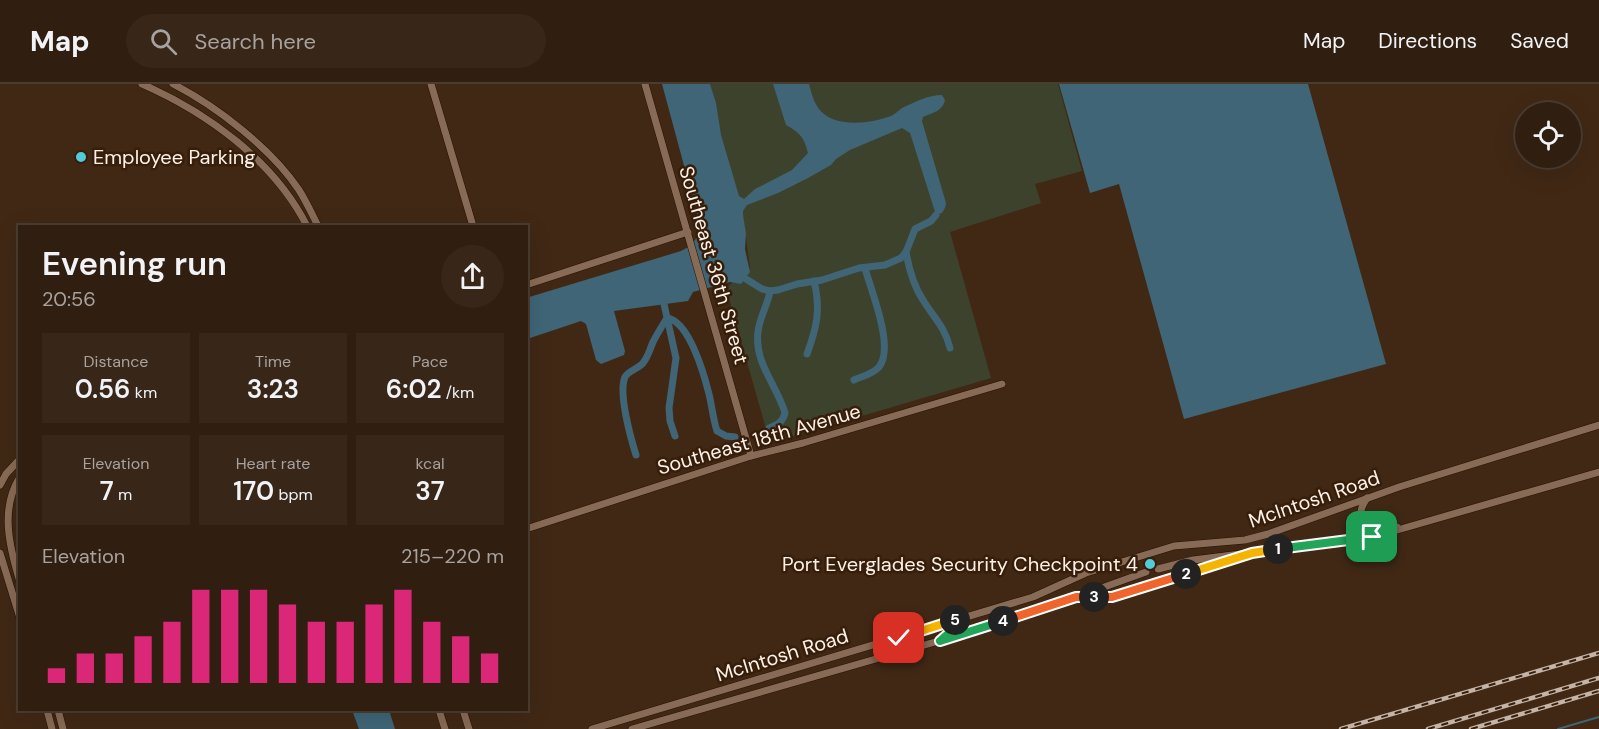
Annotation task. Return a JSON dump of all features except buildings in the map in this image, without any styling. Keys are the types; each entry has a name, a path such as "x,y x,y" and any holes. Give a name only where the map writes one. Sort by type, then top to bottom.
{"street":[{"path":"142,84 176,100 237,142 278,183 306,225"},
{"path":"173,84 225,117 277,163 298,189 317,225"},
{"path":"431,84 472,225"},
{"name":"Southeast 36th Street","path":"645,84 751,456"},
{"path":"528,284 688,232"},
{"name":"Southeast 18th Avenue","path":"528,528 751,456 803,443 1002,384"},
{"name":"McIntosh Road","path":"592,729 1033,597 1086,573 1174,546 1245,540 1268,534 1399,487 1599,425"},
{"path":"0,485 6,474 18,461"},
{"name":"McIntosh Road","path":"1158,569 1193,560 1372,537 1599,472"},
{"path":"18,479 8,492 3,516 18,575"},
{"path":"1367,498 1360,511 1365,524 1375,527 1406,527"},
{"path":"0,553 18,612"},
{"name":"McIntosh Road","path":"1076,597 1112,597 1252,553"},
{"name":"McIntosh Road","path":"632,729 1035,612 1146,572"},
{"path":"940,641 956,627 956,620"},
{"path":"47,711 52,729"},
{"path":"58,711 63,729"},
{"path":"439,711 445,729"},
{"path":"463,711 469,729"}],"green space":[{"path":"702,84 1058,84 1082,171 1035,184 1041,203 950,232 991,378 770,443 726,288 750,268 744,222"}],"water":[{"path":"662,84 710,84 716,103 721,135 739,196 744,199 755,189 792,170 808,153 801,136 786,125 773,84 809,84 814,101 823,113 831,118 851,123 891,116 902,108 932,96 942,95 945,100 942,107 923,117 922,121 946,203 942,213 936,215 910,133 902,128 850,150 831,165 808,178 747,205 743,215 746,233 745,249 750,272 741,284 730,282 693,292 688,301 614,311 625,351 624,355 601,364 596,360 586,324 581,321 528,339 528,297 681,251 696,238 700,225"},
{"path":"1059,84 1308,84 1386,364 1184,419 1119,184 1090,193"},
{"path":"352,711 389,711 395,729 359,729"}],"waterway":[{"path":"746,279 770,291 822,280 859,268 885,265 901,258 906,252 915,229 931,221 936,215"},
{"path":"906,252 917,289 942,328 950,348"},
{"path":"854,380 877,369 883,358 883,333 865,268"},
{"path":"807,354 817,318 814,281"},
{"path":"769,428 779,423 785,413 759,354 759,327 770,291"},
{"path":"664,304 676,358 669,408 675,436"},
{"path":"636,455 626,416 623,384 626,375 645,361 667,318 675,321 689,338 707,385 717,431 726,436 735,437"},
{"path":"1558,729 1599,717"}],"railway":[{"path":"1341,729 1599,653"},
{"path":"1428,729 1599,678"},
{"path":"1471,729 1599,691"}],"place":[{"name":"Employee Parking","path":"81,157"},
{"name":"Port Everglades Security Checkpoint 4","path":"1150,564"}],"route":[{"path":"899,638 956,620 956,627 940,641 1076,597 1112,597 1252,553 1372,537"}]}
